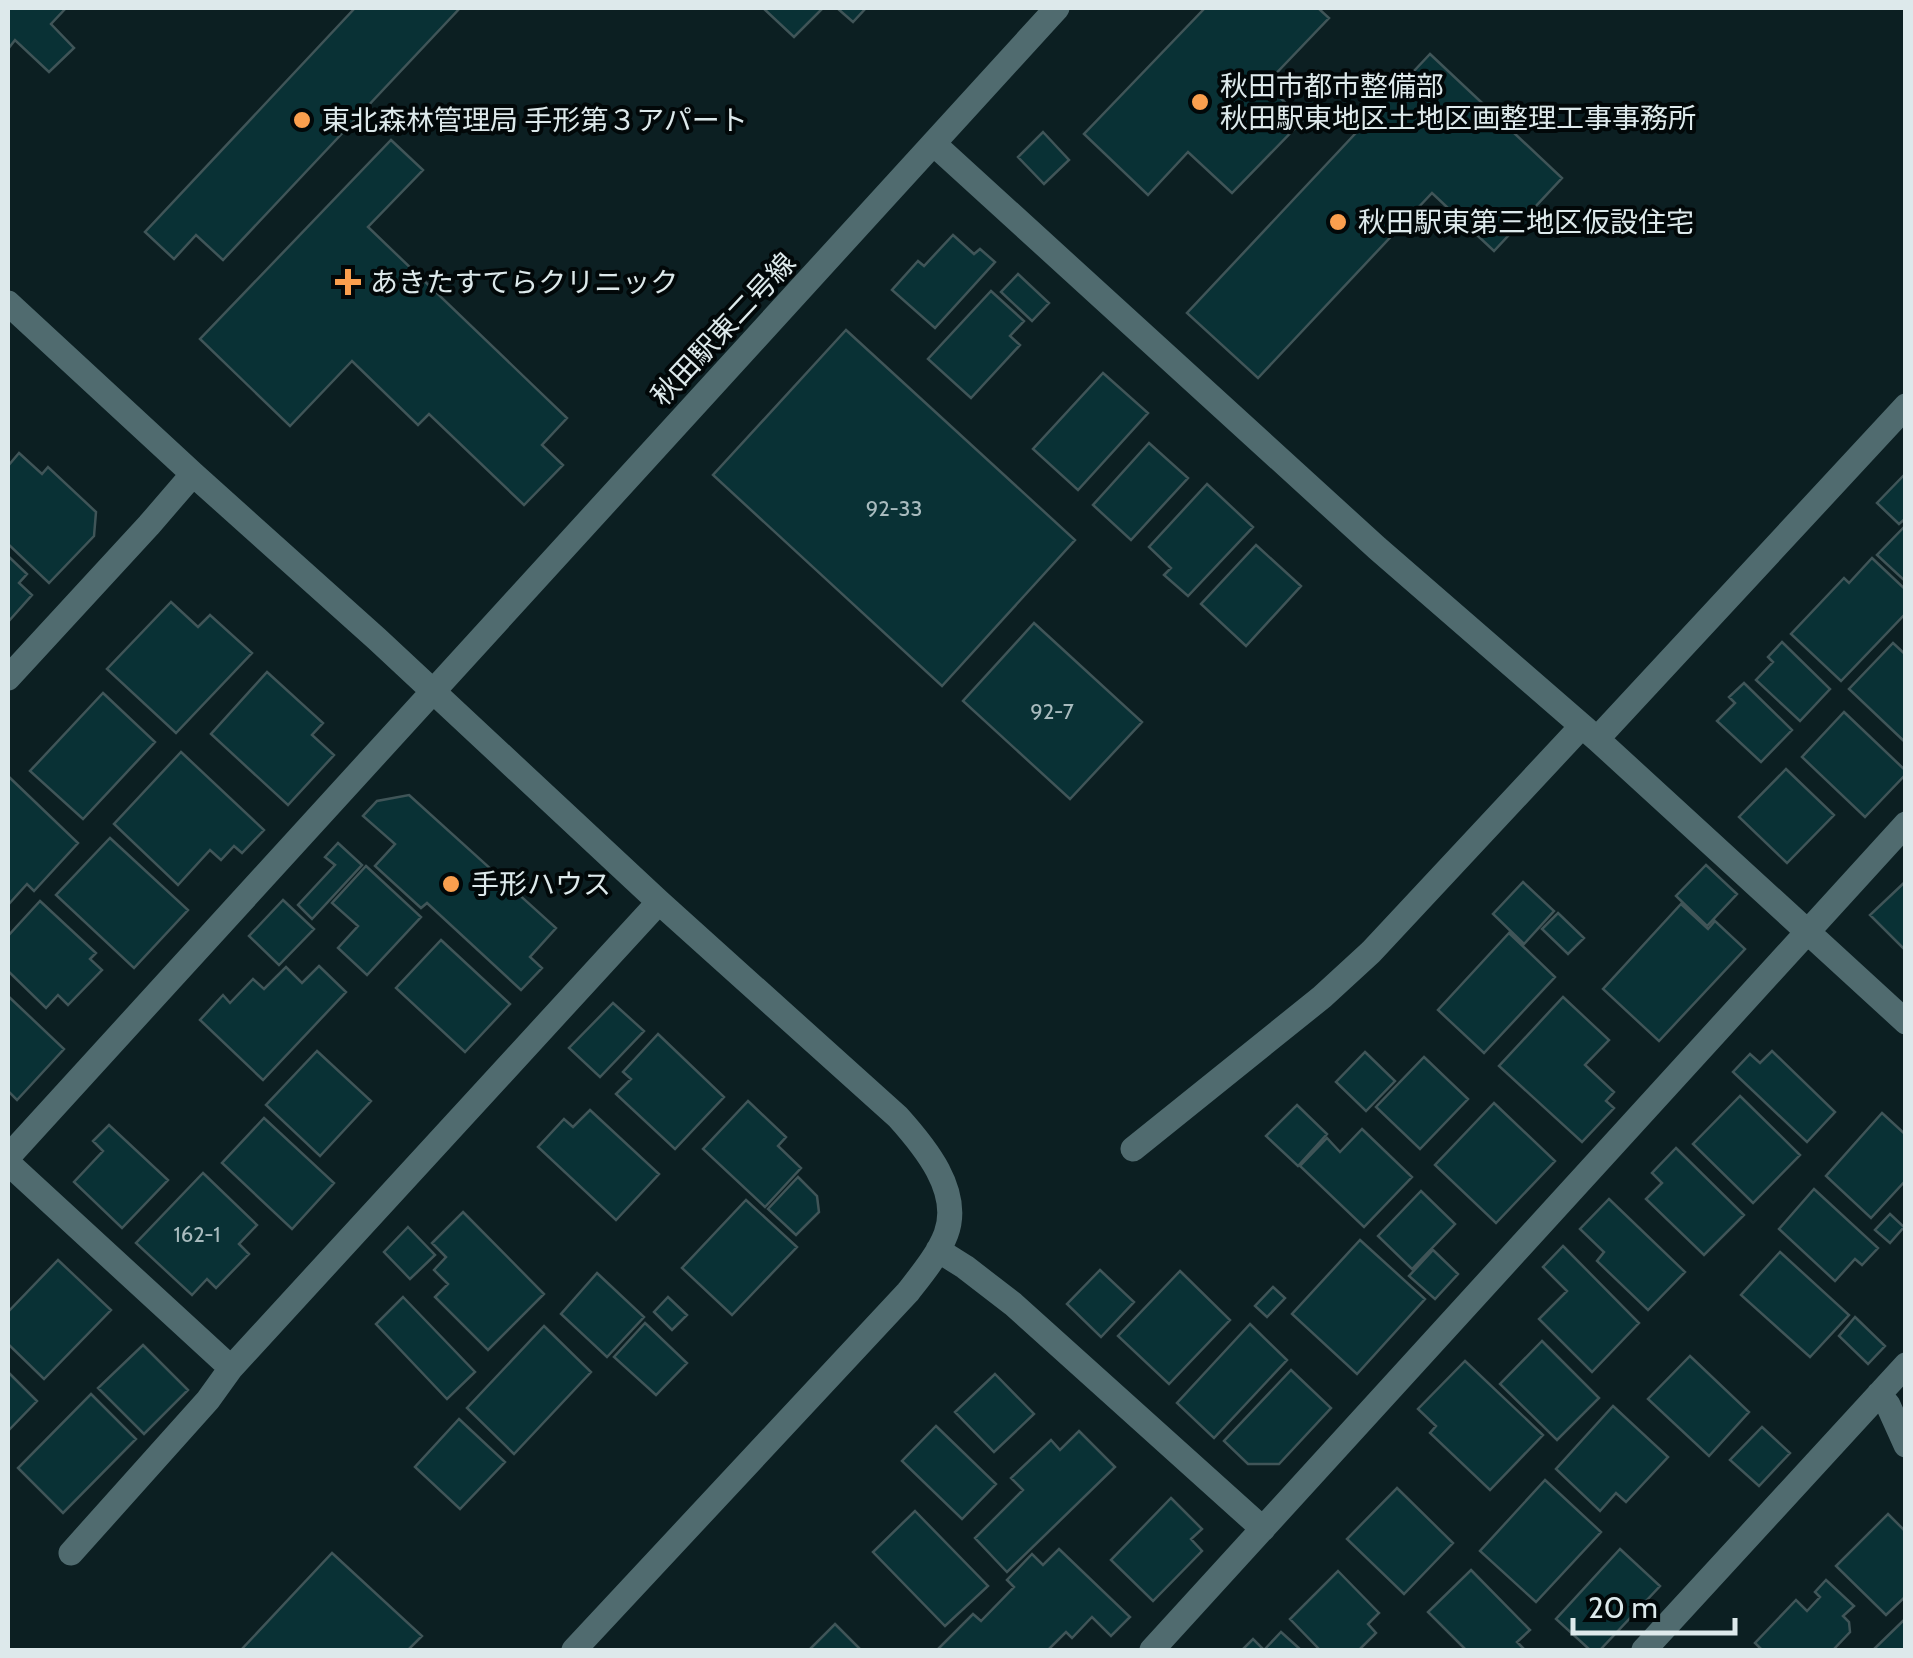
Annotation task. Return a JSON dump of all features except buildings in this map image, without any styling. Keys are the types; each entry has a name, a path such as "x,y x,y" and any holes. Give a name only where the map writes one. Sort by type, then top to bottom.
{"street":[{"name":"秋田駅東二号線","path":"8,1160 1057,8"},
{"path":"934,144 1362,535 1590,733 1906,1022"},
{"path":"8,302 898,1117 938,1169 950,1217 938,1250 908,1292 574,1650"},
{"path":"1133,1149 1371,952 1590,733 1906,406"},
{"path":"8,678 193,474"},
{"path":"1152,1650 1906,824"},
{"path":"71,1553 208,1400 231,1368 659,902"},
{"path":"8,1160 231,1368"},
{"path":"938,1250 1013,1304 1263,1529"},
{"path":"1644,1650 1906,1365"},
{"path":"1879,1394 1906,1445"}],"place":[{"name":"秋田市都市整備部 秋田駅東地区土地区画整理工事事務所","path":"1200,102"},
{"name":"東北森林管理局 手形第３アパート","path":"302,120"},
{"name":"秋田駅東第三地区仮設住宅","path":"1338,222"},
{"name":"あきたすてらクリニック","path":"348,282"},
{"name":"手形ハウス","path":"451,884"}]}
